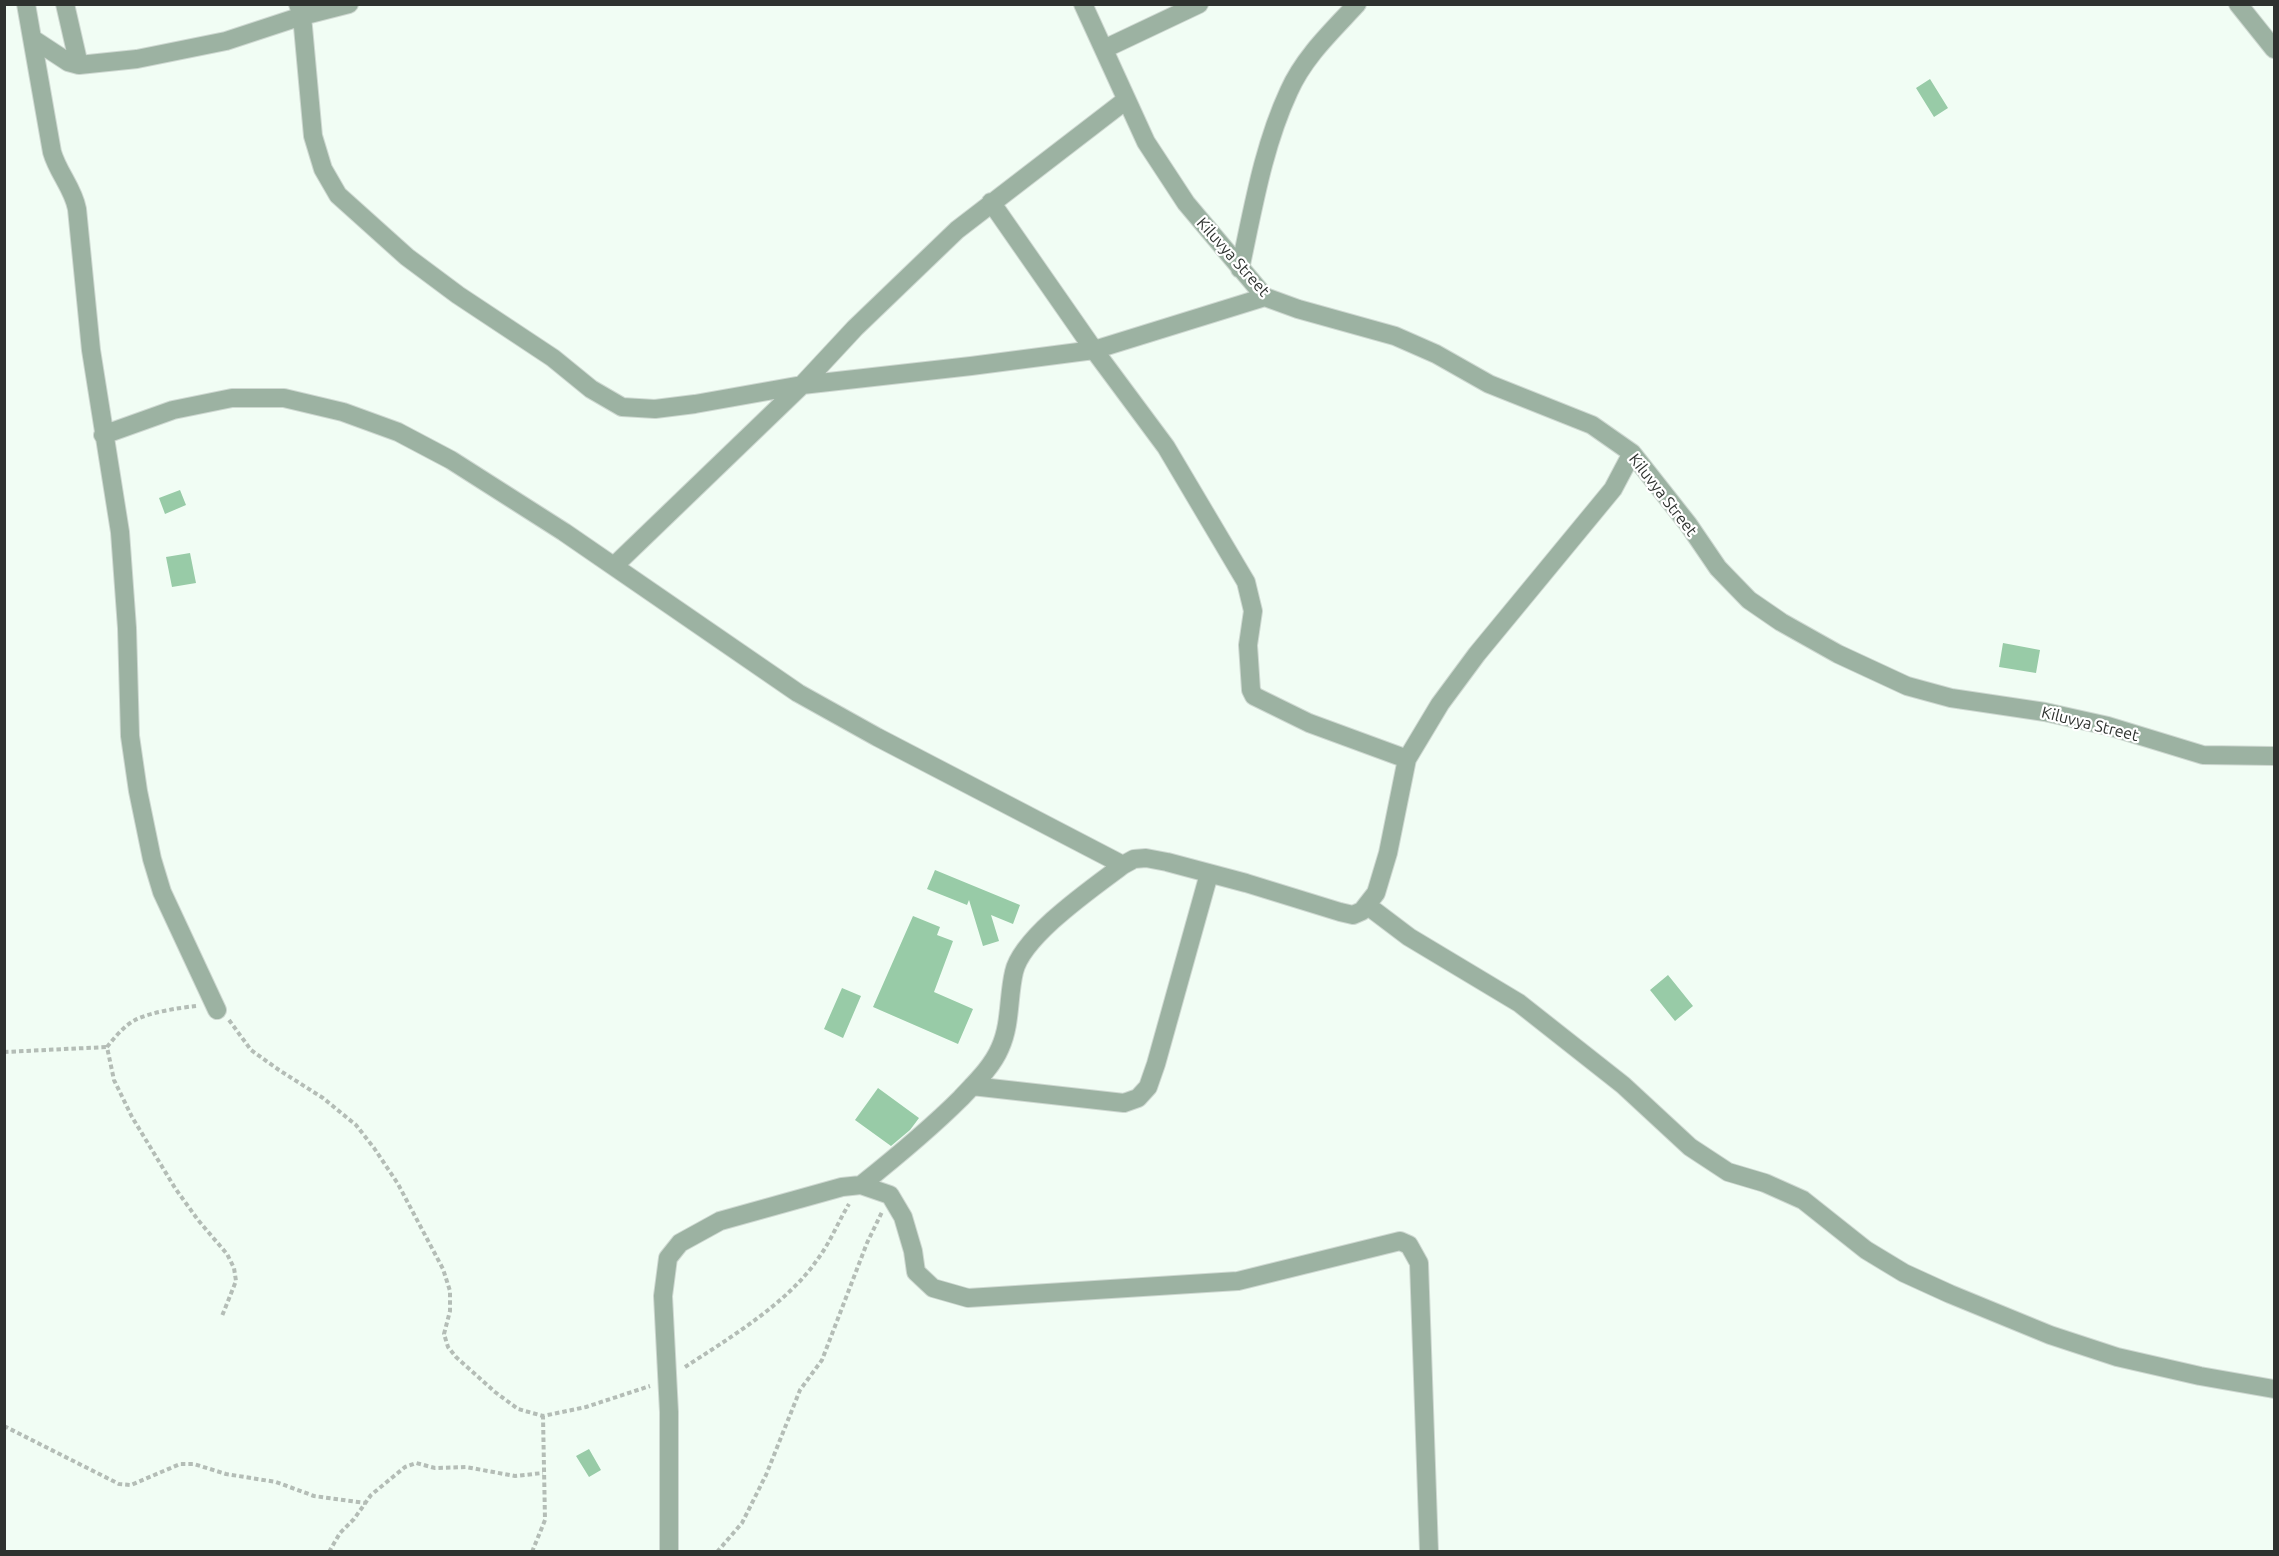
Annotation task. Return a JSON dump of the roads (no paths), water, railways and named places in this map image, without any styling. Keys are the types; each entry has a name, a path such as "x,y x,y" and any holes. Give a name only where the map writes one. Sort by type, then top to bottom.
{"street":[{"path":"26,4 52,152 60,174 75,199 91,350 120,532 127,628 130,736 138,791 152,859 162,892 217,1010"},
{"path":"65,4 79,65"},
{"path":"33,39 68,62 79,65 136,59 226,41 300,10 349,4"},
{"name":"Kiluvya Street","path":"1083,4 1146,142 1186,203 1265,297 1298,309 1395,336 1436,354 1489,384 1592,425 1632,453 1670,500 1718,568 1749,600 1781,622 1838,654 1907,686 1951,698 2045,712 2108,726 2203,755 2274,756"},
{"path":"1104,50 1199,4"},
{"path":"1240,269 1264,163 1289,90 1313,52 1357,4"},
{"path":"2238,4 2274,49"},
{"path":"300,10 313,136 323,169 338,195 407,257 458,295 553,358 591,389 622,407 665,408 802,385 1094,350 1265,297"},
{"path":"614,566 802,385 855,328 931,255 991,202 1126,100"},
{"path":"991,202 1094,350 1166,447 1246,582 1253,611 1248,645 1251,690 1254,696 1309,723 1407,759"},
{"path":"104,435 173,410 232,398 284,398 343,412 398,432 451,460 614,566 798,693 877,737 1124,865"},
{"path":"861,1185 927,1132 989,1066 1000,1048 1006,1030 1014,969 1025,951 1059,914 1134,859 1146,858 1209,874 1353,915 1368,906 1376,893 1388,853 1407,759 1440,704 1477,654 1612,489 1632,453"},
{"path":"972,1086 1095,1101 1124,1102 1138,1098 1148,1087 1156,1064 1209,874"},
{"path":"1368,906 1409,937 1519,1003 1623,1085 1690,1147 1728,1172 1803,1200 1866,1250 1904,1273 2050,1335 2117,1357 2200,1376 2274,1389"},
{"path":"669,1551 667,1381 663,1296 668,1258 680,1243 720,1221 842,1187 861,1185 890,1196 903,1217 913,1251 916,1272 933,1288 968,1298 1238,1281 1400,1241 1409,1245 1419,1263 1429,1551"}]}
